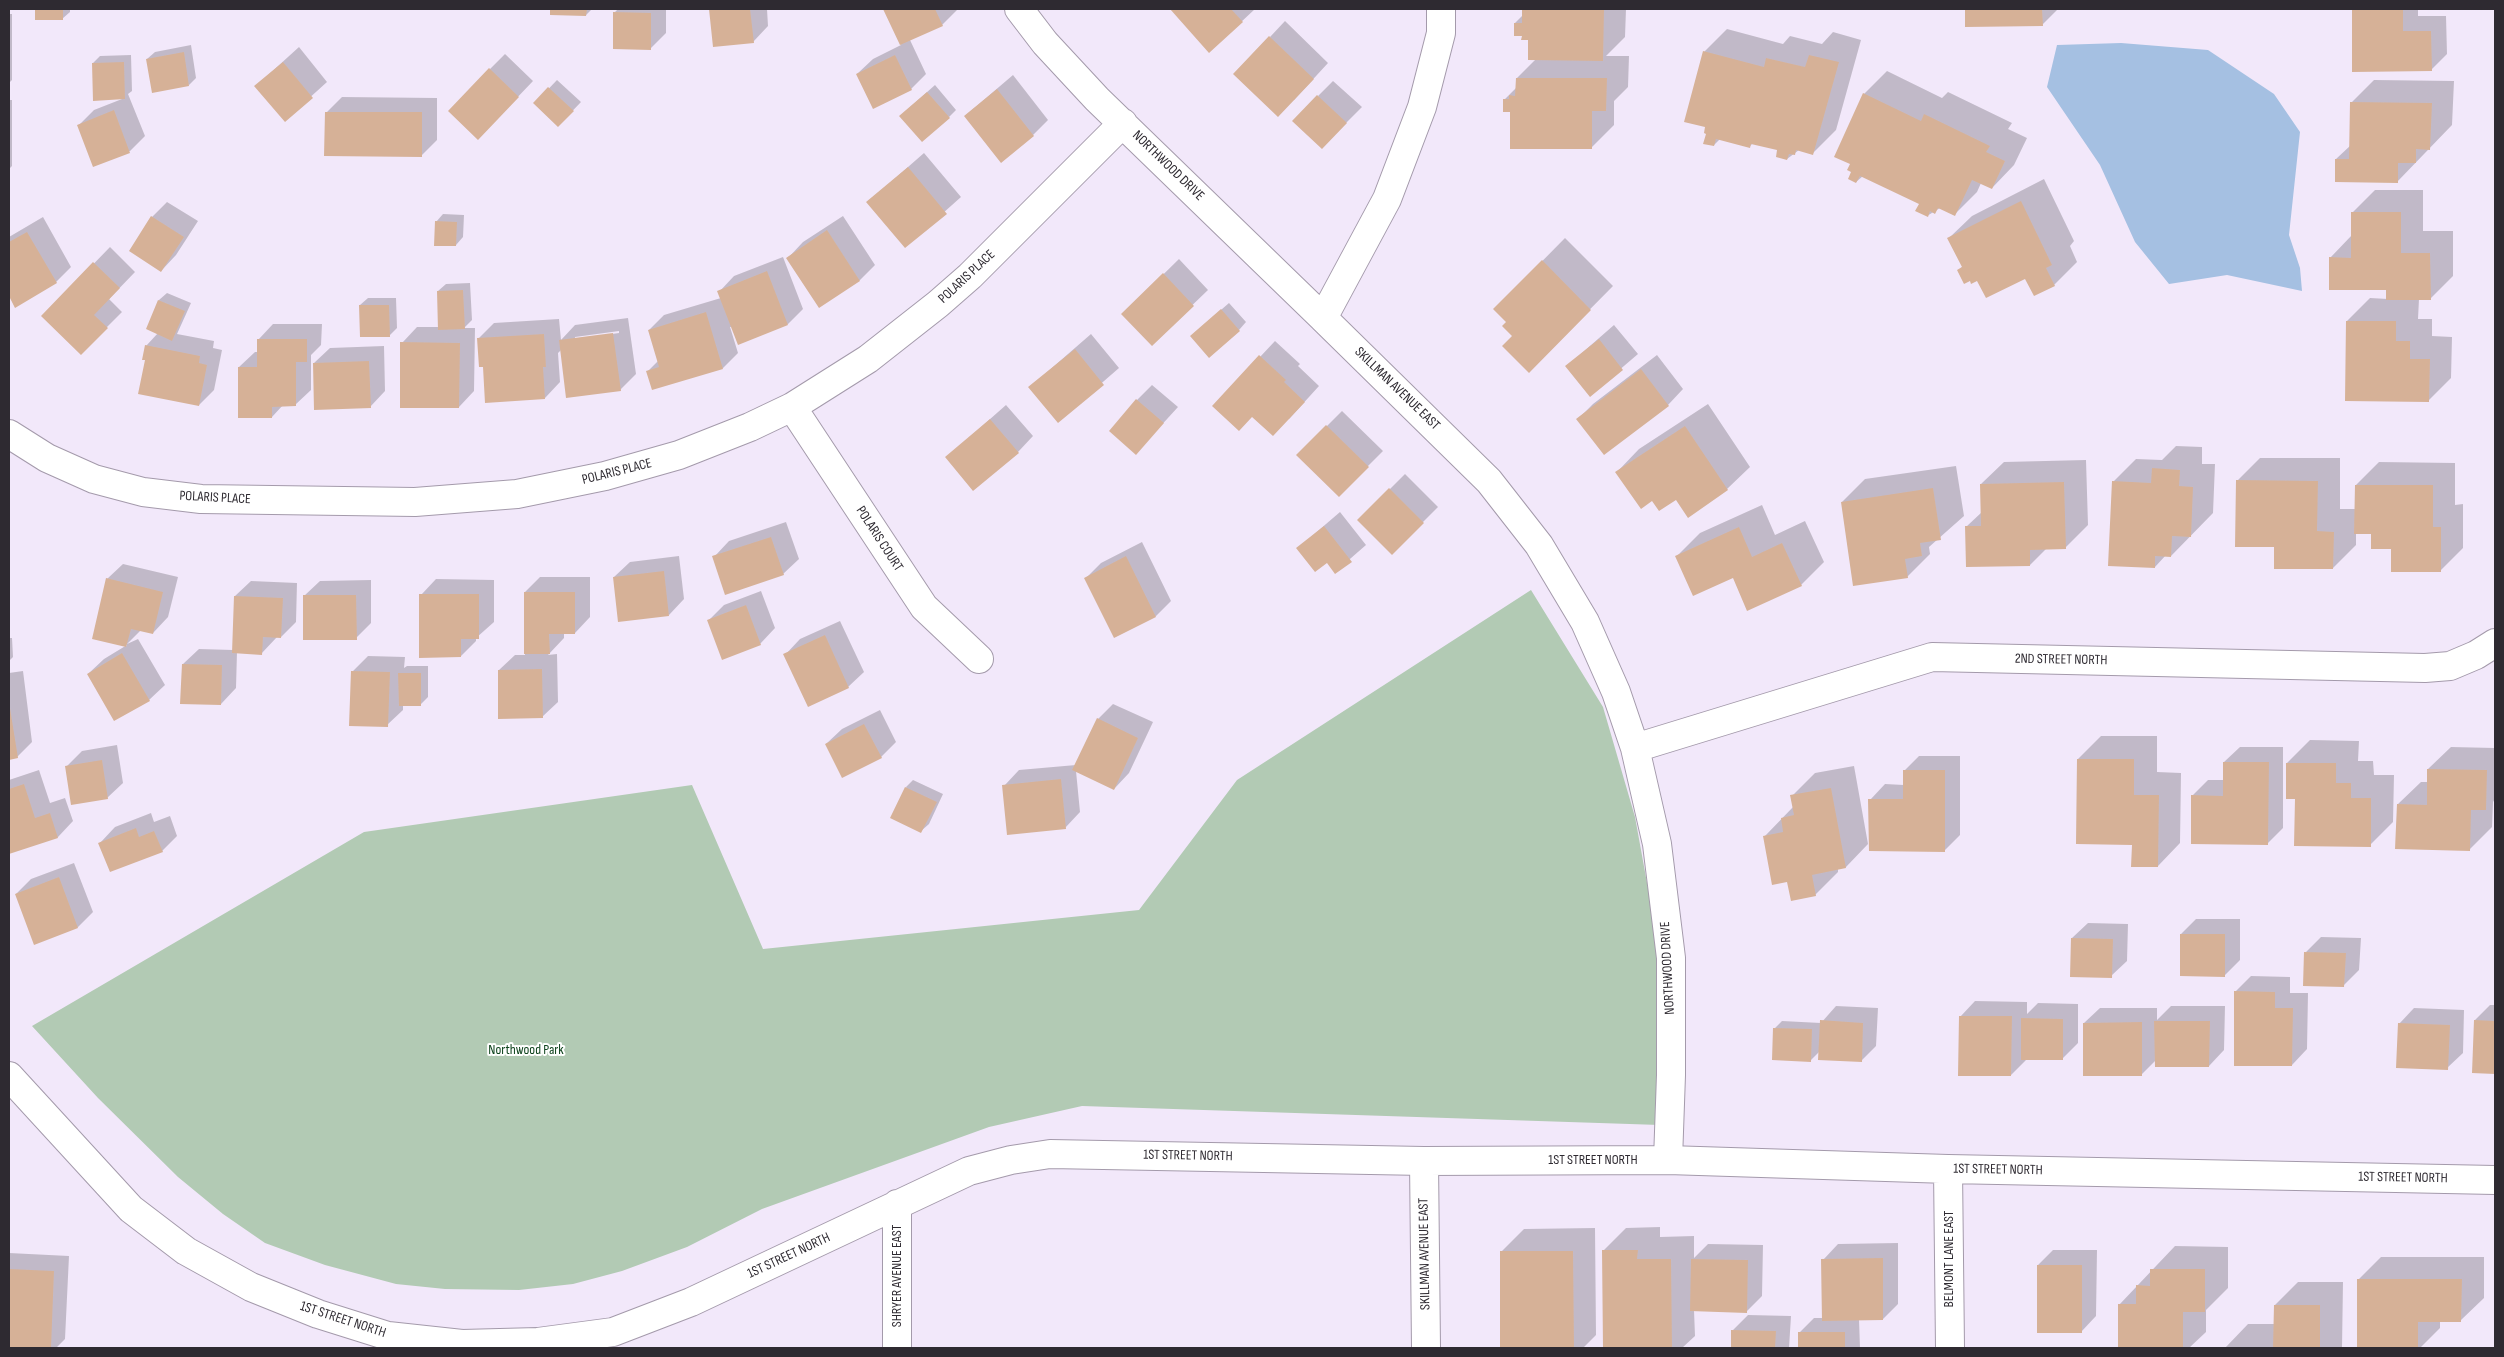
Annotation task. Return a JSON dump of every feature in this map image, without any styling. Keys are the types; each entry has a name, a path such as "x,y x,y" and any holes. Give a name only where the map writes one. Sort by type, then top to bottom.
{"street":[{"name":"NORTHWOOD DRIVE","path":"1019,9 1045,43 1097,99 1323,318"},
{"path":"1323,318 1387,199 1422,107 1441,33 1441,9"},
{"name":"POLARIS PLACE","path":"9,434 47,458 94,479 143,492 201,499 415,502 517,494 605,476 679,455 750,427 792,407 868,359 938,304 970,276 1123,123"},
{"name":"SKILLMAN AVENUE EAST","path":"1323,318 1489,481 1539,545 1585,622 1616,692 1635,748"},
{"name":"POLARIS COURT","path":"792,407 924,607 979,659"},
{"name":"2ND STREET NORTH","path":"1635,748 1932,657 2426,668 2450,666 2476,655 2495,643"},
{"name":"NORTHWOOD DRIVE","path":"1635,748 1657,844 1671,958 1671,1075 1668,1160"},
{"name":"1ST STREET NORTH","path":"9,1076 131,1209 186,1251 268,1294 388,1342 462,1344 538,1342 612,1332 691,1302 969,1171 1011,1160 1050,1154 1424,1161 1668,1160 1948,1169 2495,1180"},
{"name":"SKILLMAN AVENUE EAST","path":"1424,1161 1426,1348"},
{"name":"BELMONT LANE EAST","path":"1948,1169 1950,1348"},
{"name":"SHRYER AVENUE EAST","path":"897,1204 897,1348"}],"green space":[{"name":"Northwood Park","path":"1531,590 1603,707 1635,817 1659,949 1660,1125 1082,1106 989,1127 762,1209 687,1247 622,1271 573,1284 519,1290 445,1289 396,1284 325,1265 265,1243 223,1214 178,1177 98,1098 32,1026 364,832 692,785 763,949 1139,910 1237,780"}],"water":[{"path":"2121,43 2208,50 2274,94 2300,132 2289,235 2300,268 2302,291 2227,275 2169,284 2135,242 2100,165 2047,87 2057,45"}],"building":[{"path":"35,9 63,9 63,20 35,20"},
{"path":"550,9 587,9 586,16 550,15"},
{"path":"709,9 750,9 754,43 713,47"},
{"path":"883,9 935,9 943,26 900,45"},
{"path":"1170,9 1231,9 1243,22 1209,53"},
{"path":"1522,9 1604,9 1603,61 1528,60 1528,40 1521,40 1522,36 1514,36 1514,23 1522,23"},
{"path":"1965,9 2042,9 2043,26 1965,27"},
{"path":"2352,9 2403,9 2403,31 2431,31 2432,71 2352,72"},
{"path":"613,12 651,13 651,50 613,49"},
{"path":"1269,36 1314,79 1278,117 1233,74"},
{"path":"1703,51 1764,67 1766,58 1805,67 1809,55 1839,62 1813,155 1796,150 1795,155 1789,154 1787,160 1776,157 1777,150 1751,144 1750,148 1716,139 1714,146 1703,144 1706,134 1704,133 1705,127 1684,122"},
{"path":"184,52 189,86 152,93 146,59"},
{"path":"895,55 912,90 873,109 856,74"},
{"path":"124,62 125,99 93,101 92,63"},
{"path":"283,62 313,98 285,122 254,86"},
{"path":"489,68 519,97 478,140 448,111"},
{"path":"1516,78 1607,78 1606,111 1592,111 1592,149 1510,149 1510,112 1503,112 1503,99 1509,99 1509,95 1515,96"},
{"path":"548,87 574,111 558,127 533,103"},
{"path":"997,89 1034,136 1001,163 964,116"},
{"path":"927,92 950,118 922,142 899,116"},
{"path":"1863,93 1921,121 1924,114 1990,146 1986,152 2005,161 1992,189 1972,180 1955,216 1938,208 1935,214 1930,211 1928,217 1915,211 1919,204 1860,176 1856,183 1848,179 1851,172 1847,170 1850,164 1834,157"},
{"path":"1317,95 1347,123 1322,149 1292,121"},
{"path":"2350,102 2432,103 2430,150 2416,149 2416,163 2398,163 2398,183 2335,182 2335,159 2349,159"},
{"path":"114,110 130,153 93,167 77,125"},
{"path":"325,112 422,112 422,157 324,156"},
{"path":"908,167 947,214 905,248 866,202"},
{"path":"2021,201 2052,265 2046,268 2055,286 2034,296 2025,279 1986,298 1977,281 1971,284 1970,281 1964,284 1957,270 1962,267 1947,238"},
{"path":"2351,212 2401,212 2401,253 2430,253 2431,300 2386,300 2386,290 2329,290 2329,257 2351,258"},
{"path":"151,216 184,237 161,272 129,251"},
{"path":"435,221 457,222 456,246 434,246"},
{"path":"827,230 860,281 819,308 786,258"},
{"path":"27,232 57,283 15,308 9,296 9,242"},
{"path":"1542,260 1591,310 1529,373 1502,346 1512,336 1502,326 1506,322 1493,309"},
{"path":"93,262 120,288 94,315 108,328 81,355 41,316"},
{"path":"767,271 788,325 738,345 717,291"},
{"path":"1163,273 1194,306 1152,346 1121,314"},
{"path":"463,290 465,329 438,330 437,291"},
{"path":"158,300 185,311 172,341 146,329"},
{"path":"359,305 389,305 390,337 360,337"},
{"path":"1221,309 1240,331 1209,358 1190,336"},
{"path":"706,312 723,369 652,390 646,371 659,367 648,330"},
{"path":"2346,321 2396,321 2396,341 2410,341 2410,359 2430,359 2429,402 2345,401"},
{"path":"613,333 621,391 566,398 559,340"},
{"path":"544,334 546,367 543,367 545,399 485,403 483,367 479,367 477,338"},
{"path":"257,339 307,339 307,362 296,362 296,406 272,407 272,418 238,418 238,367 257,367"},
{"path":"1599,339 1623,370 1590,397 1565,366"},
{"path":"400,342 460,343 459,408 400,408"},
{"path":"145,345 200,356 199,363 207,365 199,406 138,394 145,360 142,360"},
{"path":"1075,349 1104,385 1058,423 1028,387"},
{"path":"1259,355 1286,380 1284,382 1305,402 1273,436 1252,417 1239,431 1212,406"},
{"path":"369,361 371,408 314,410 313,363"},
{"path":"1641,369 1669,406 1604,455 1576,419"},
{"path":"1136,399 1164,423 1136,455 1109,431"},
{"path":"990,419 1019,453 973,491 945,457"},
{"path":"1326,425 1369,467 1339,497 1296,455"},
{"path":"1685,426 1728,490 1688,518 1676,500 1659,511 1652,501 1641,509 1615,472"},
{"path":"2152,468 2180,470 2179,486 2193,487 2191,537 2172,536 2171,557 2155,556 2155,568 2108,566 2112,481 2151,483"},
{"path":"2236,480 2318,481 2317,531 2334,532 2333,569 2274,569 2274,547 2235,547"},
{"path":"2064,482 2066,549 2030,550 2030,566 1966,567 1965,526 1981,526 1980,484"},
{"path":"2355,485 2433,485 2433,527 2441,527 2441,572 2391,572 2391,549 2371,549 2371,534 2354,534"},
{"path":"1389,488 1424,523 1392,555 1357,520"},
{"path":"1933,488 1941,540 1920,543 1922,556 1905,559 1908,578 1853,586 1841,502"},
{"path":"1324,526 1352,562 1335,574 1327,563 1315,572 1296,548"},
{"path":"1739,527 1752,557 1782,543 1802,586 1747,611 1733,578 1693,596 1675,556"},
{"path":"771,537 784,575 725,595 712,556"},
{"path":"1126,556 1156,617 1114,638 1084,578"},
{"path":"664,571 669,616 618,622 613,577"},
{"path":"106,578 163,592 153,634 131,629 126,647 92,639"},
{"path":"524,592 575,592 575,634 549,634 550,654 524,654"},
{"path":"419,594 479,594 479,639 461,639 461,657 419,658"},
{"path":"303,595 356,595 357,640 303,640"},
{"path":"234,596 283,598 281,638 263,637 262,655 232,653"},
{"path":"746,605 761,645 722,660 707,620"},
{"path":"825,635 849,688 808,707 783,654"},
{"path":"122,653 150,701 114,721 87,674"},
{"path":"182,664 222,665 221,705 180,704"},
{"path":"542,669 543,718 498,719 498,670"},
{"path":"351,671 390,672 388,727 349,726"},
{"path":"398,673 421,673 421,706 399,706"},
{"path":"9,702 18,758 9,760"},
{"path":"1097,718 1138,738 1114,790 1072,770"},
{"path":"864,724 882,758 842,778 825,744"},
{"path":"2077,759 2134,759 2134,795 2159,795 2158,867 2131,867 2132,845 2076,844"},
{"path":"102,760 108,799 71,805 65,766"},
{"path":"2223,762 2269,762 2268,845 2191,844 2191,795 2223,796"},
{"path":"2286,763 2336,763 2336,783 2351,783 2351,798 2371,798 2371,847 2294,846 2295,799 2286,799"},
{"path":"2427,769 2487,770 2486,810 2471,810 2470,851 2395,849 2397,804 2427,805"},
{"path":"1903,770 1945,770 1945,852 1869,851 1868,799 1903,799"},
{"path":"1061,779 1066,829 1007,835 1002,785"},
{"path":"24,784 35,818 50,813 58,838 9,854 9,789"},
{"path":"905,787 937,802 921,833 890,818"},
{"path":"1831,788 1846,868 1812,875 1816,896 1791,901 1787,882 1772,885 1763,836 1783,832 1781,818 1794,815 1790,795"},
{"path":"136,828 139,837 154,831 163,852 110,872 98,843"},
{"path":"59,877 78,928 34,945 15,894"},
{"path":"2180,934 2225,934 2225,977 2180,976"},
{"path":"2071,938 2113,939 2112,978 2070,977"},
{"path":"2304,952 2346,953 2344,987 2303,986"},
{"path":"2234,991 2275,992 2275,1008 2293,1008 2292,1066 2234,1066"},
{"path":"1959,1016 2012,1016 2011,1076 1958,1076"},
{"path":"2021,1018 2063,1019 2063,1060 2021,1060"},
{"path":"1820,1020 1863,1023 1862,1062 1818,1060"},
{"path":"2474,1020 2495,1021 2495,1074 2472,1073"},
{"path":"2154,1021 2210,1021 2209,1067 2155,1067"},
{"path":"2142,1022 2142,1076 2083,1076 2083,1023"},
{"path":"2398,1023 2450,1025 2448,1070 2396,1068"},
{"path":"1773,1028 1812,1029 1811,1062 1772,1060"},
{"path":"1602,1250 1638,1250 1637,1259 1671,1259 1672,1348 1603,1348"},
{"path":"1500,1251 1573,1251 1574,1348 1500,1348"},
{"path":"1883,1258 1883,1320 1822,1321 1821,1259"},
{"path":"1691,1259 1748,1260 1747,1313 1690,1311"},
{"path":"2037,1265 2082,1265 2082,1333 2037,1333"},
{"path":"9,1269 54,1271 51,1348 9,1348"},
{"path":"2150,1269 2205,1269 2205,1312 2183,1312 2183,1348 2118,1348 2118,1304 2136,1304 2136,1285 2150,1286"},
{"path":"2357,1279 2462,1279 2461,1322 2418,1322 2418,1348 2357,1348"},
{"path":"2274,1305 2320,1305 2320,1348 2273,1348"},
{"path":"1731,1330 1776,1331 1775,1348 1731,1348"},
{"path":"1798,1332 1845,1332 1845,1348 1798,1348"}]}
